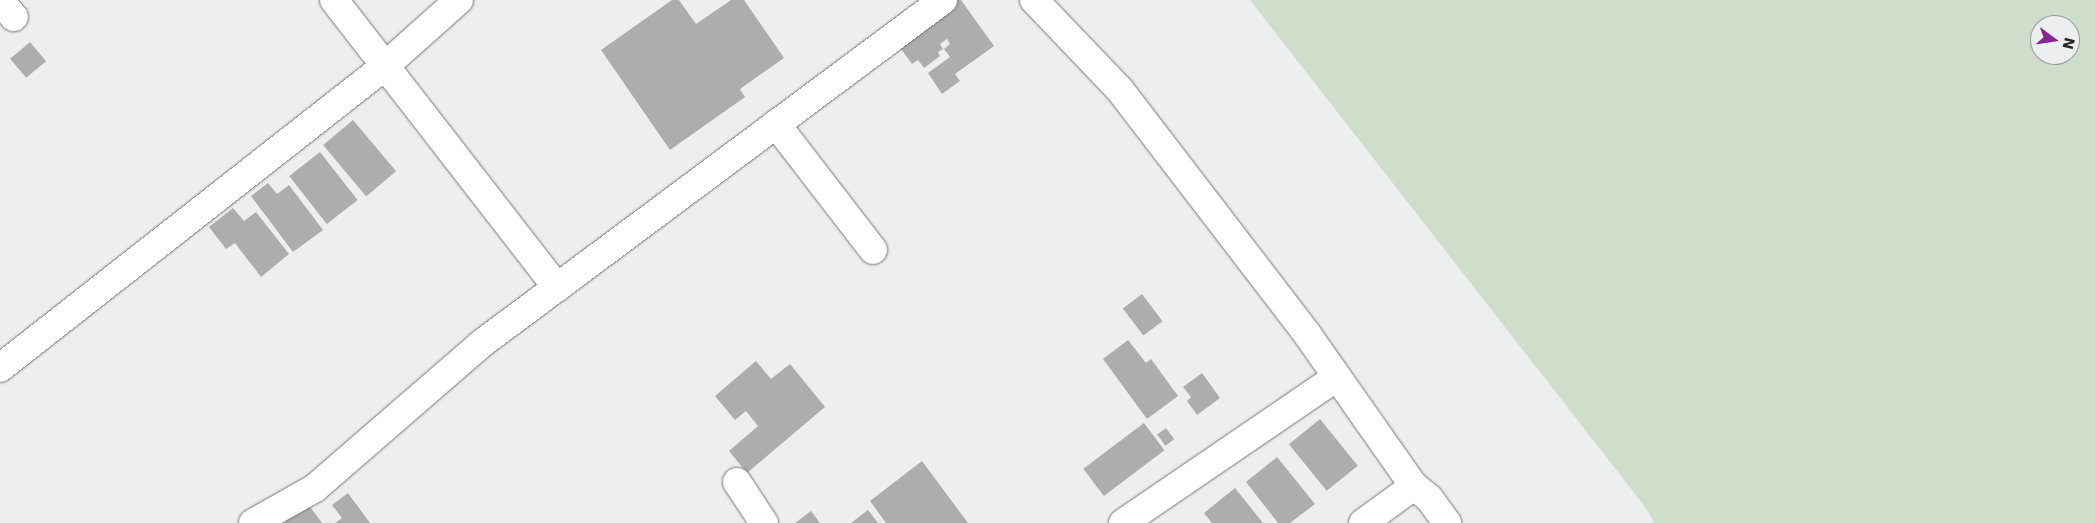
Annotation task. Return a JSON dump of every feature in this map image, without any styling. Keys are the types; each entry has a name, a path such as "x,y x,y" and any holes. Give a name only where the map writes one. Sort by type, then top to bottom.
{"street":[{"path":"334,0 557,288"},
{"path":"0,368 385,66 459,0"},
{"path":"253,523 315,488 481,344 943,0"},
{"path":"1034,0 1120,90 1337,377 1414,486 1429,498 1448,523"},
{"path":"776,124 873,250"},
{"path":"1123,523 1337,377"},
{"path":"737,482 764,523"},
{"path":"1363,523 1414,486"}],"green space":[{"path":"1250,0 2095,0 2095,523 1654,523 1646,508"}],"building":[{"path":"672,0 679,0 696,24 731,0 744,0 784,58 740,89 745,97 670,150 601,50"},
{"path":"954,0 961,0 994,46 955,74 960,81 942,94 928,73 950,57 944,49 950,44 947,39 940,44 943,49 938,52 940,56 924,68 918,60 912,64 896,42"},
{"path":"30,42 46,61 26,78 10,59"},
{"path":"353,120 396,171 366,196 323,145"},
{"path":"320,152 358,200 327,224 289,176"},
{"path":"268,183 277,194 289,185 323,230 293,252 251,196"},
{"path":"233,208 244,221 256,212 289,254 261,277 235,243 226,249 209,227"},
{"path":"1142,294 1162,321 1143,336 1123,308"},
{"path":"1128,340 1146,363 1151,359 1178,396 1147,419 1103,359"},
{"path":"756,361 771,379 790,364 825,407 747,473 729,451 758,426 746,411 735,420 715,396"},
{"path":"1202,373 1220,398 1197,415 1187,401 1191,397 1183,387"},
{"path":"1320,419 1358,466 1327,491 1289,444"},
{"path":"1144,423 1164,450 1104,496 1083,469"},
{"path":"1166,428 1174,439 1165,446 1157,434"},
{"path":"1277,457 1315,504 1290,523 1278,523 1246,482"},
{"path":"922,461 968,523 886,523 870,501"},
{"path":"1235,488 1263,523 1212,523 1204,513"},
{"path":"348,493 370,523 335,523 342,518 332,505"},
{"path":"308,504 322,523 283,523"},
{"path":"868,510 878,523 851,523"},
{"path":"811,511 820,523 795,523"}]}
